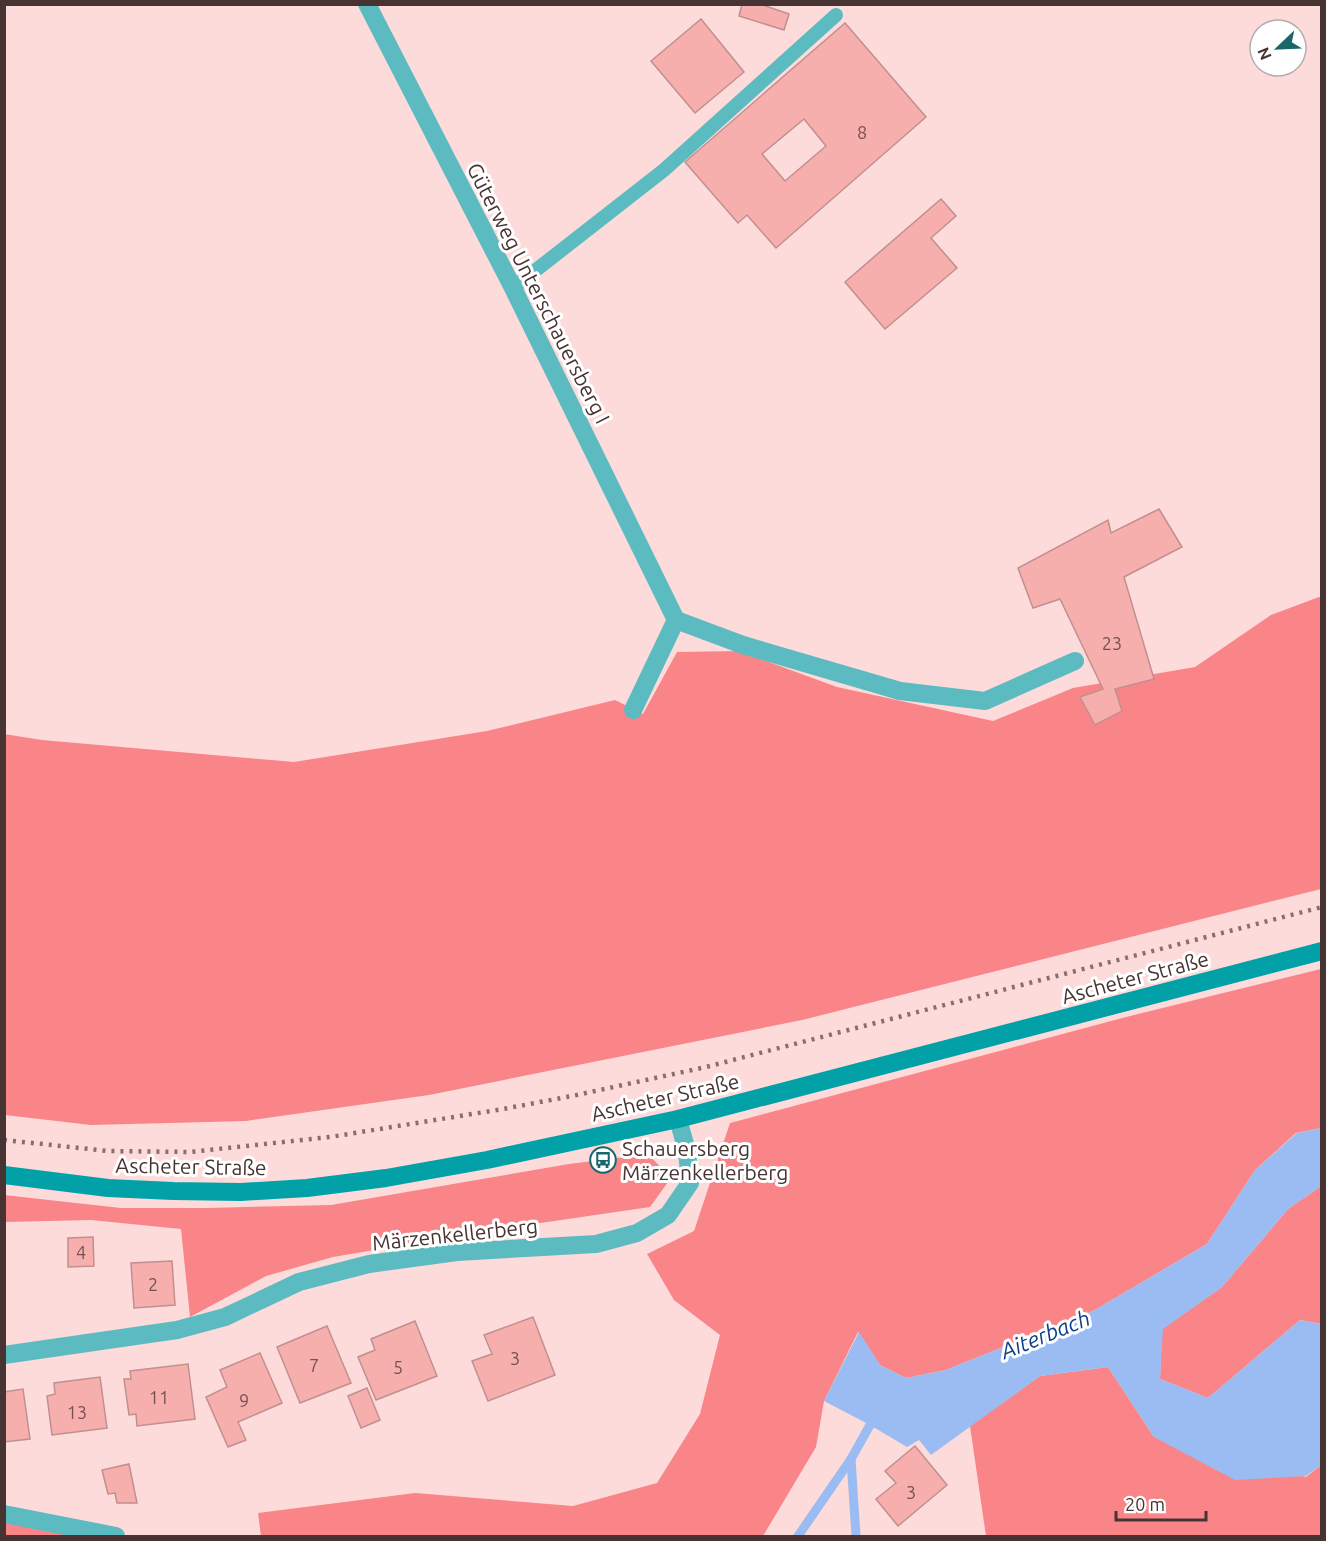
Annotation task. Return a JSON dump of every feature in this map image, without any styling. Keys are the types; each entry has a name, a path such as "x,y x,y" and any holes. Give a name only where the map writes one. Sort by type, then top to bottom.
{"main road":[{"name":"Ascheter Straße","path":"4,1175 108,1188 241,1192 307,1188 386,1178 487,1160 678,1119 1322,951"}],"street":[{"name":"Güterweg Unterschauersberg I","path":"367,4 513,288 672,612"},
{"path":"633,710 672,612 743,645 900,691 985,701 1075,661"},
{"name":"Märzenkellerberg","path":"4,1355 177,1330 225,1317 299,1282 369,1264 457,1252 596,1244 637,1233 668,1215 690,1183 687,1151 678,1119"},
{"path":"4,1514 116,1536"}],"lane":[{"path":"513,288 664,170 836,15"}],"shaded area":[{"path":"1321,597 1321,889 802,1020 429,1095 246,1121 91,1125 5,1115 4,734 42,740 294,762 487,731 615,700 643,714 677,652 739,651 837,687 993,721 1073,688 1195,667 1271,615"},
{"path":"1321,969 1321,1128 1296,1133 1255,1170 1207,1244 1093,1311 946,1370 906,1378 880,1365 858,1332 824,1401 816,1447 763,1536 261,1536 258,1513 415,1493 573,1506 657,1483 700,1414 720,1335 674,1300 647,1254 694,1231 730,1123 1126,1017"},
{"path":"648,1154 671,1178 650,1207 333,1257 266,1276 190,1317 181,1229 91,1220 5,1222 4,1195 121,1208 331,1205 569,1164"},
{"path":"1321,1186 1321,1324 1300,1320 1208,1398 1160,1379 1162,1329 1222,1287 1288,1209"},
{"path":"1108,1367 1154,1437 1306,1477 1321,1465 1321,1536 986,1536 970,1426 1040,1376"},
{"path":"5,1515 100,1536 5,1536"}],"water":[{"path":"1321,1128 1321,1186 1288,1209 1222,1287 1163,1329 1160,1379 1208,1398 1300,1320 1321,1324 1321,1465 1306,1476 1235,1480 1154,1437 1108,1367 1040,1376 931,1455 919,1440 907,1447 824,1401 859,1332 880,1365 906,1378 946,1370 1093,1311 1207,1244 1255,1170 1297,1133"}],"building":[{"path":"742,4 760,4 789,14 784,30 739,16"},
{"path":"701,19 744,72 695,113 651,61"},
{"path":"845,23 926,117 776,248 747,215 738,223 685,162","holes":["804,119 826,146 785,181 762,154"]},
{"path":"941,199 956,216 931,238 957,268 885,329 845,282"},
{"path":"1159,509 1182,547 1124,577 1154,679 1115,689 1122,711 1095,725 1080,697 1103,689 1060,599 1033,608 1018,568 1108,520 1111,533"},
{"path":"93,1237 94,1266 68,1267 68,1238"},
{"path":"172,1261 175,1305 134,1308 131,1263"},
{"path":"533,1317 555,1375 488,1401 472,1361 492,1354 484,1335"},
{"path":"415,1321 437,1376 376,1400 358,1357 375,1350 371,1339"},
{"path":"327,1326 351,1383 300,1403 277,1347"},
{"path":"260,1353 282,1403 238,1422 246,1440 228,1447 206,1397 227,1387 220,1370"},
{"path":"188,1364 195,1419 137,1426 136,1414 129,1415 124,1379 131,1379 130,1371"},
{"path":"100,1377 107,1428 52,1435 47,1396 55,1394 54,1383"},
{"path":"367,1388 380,1420 361,1428 348,1396"},
{"path":"23,1389 30,1439 4,1442 4,1392"},
{"path":"915,1446 947,1485 898,1526 876,1499 896,1483 885,1471"},
{"path":"129,1464 137,1503 117,1503 115,1493 108,1494 102,1470"}],"waterway":[{"name":"Aiterbach","path":"798,1536 851,1459 870,1425 881,1420"},
{"path":"851,1459 856,1536"}],"railway":[{"path":"4,1140 108,1151 190,1152 330,1137 503,1109 706,1067 1322,907"}],"place":[{"name":"Schauersberg Märzenkellerberg","path":"603,1160"}]}
